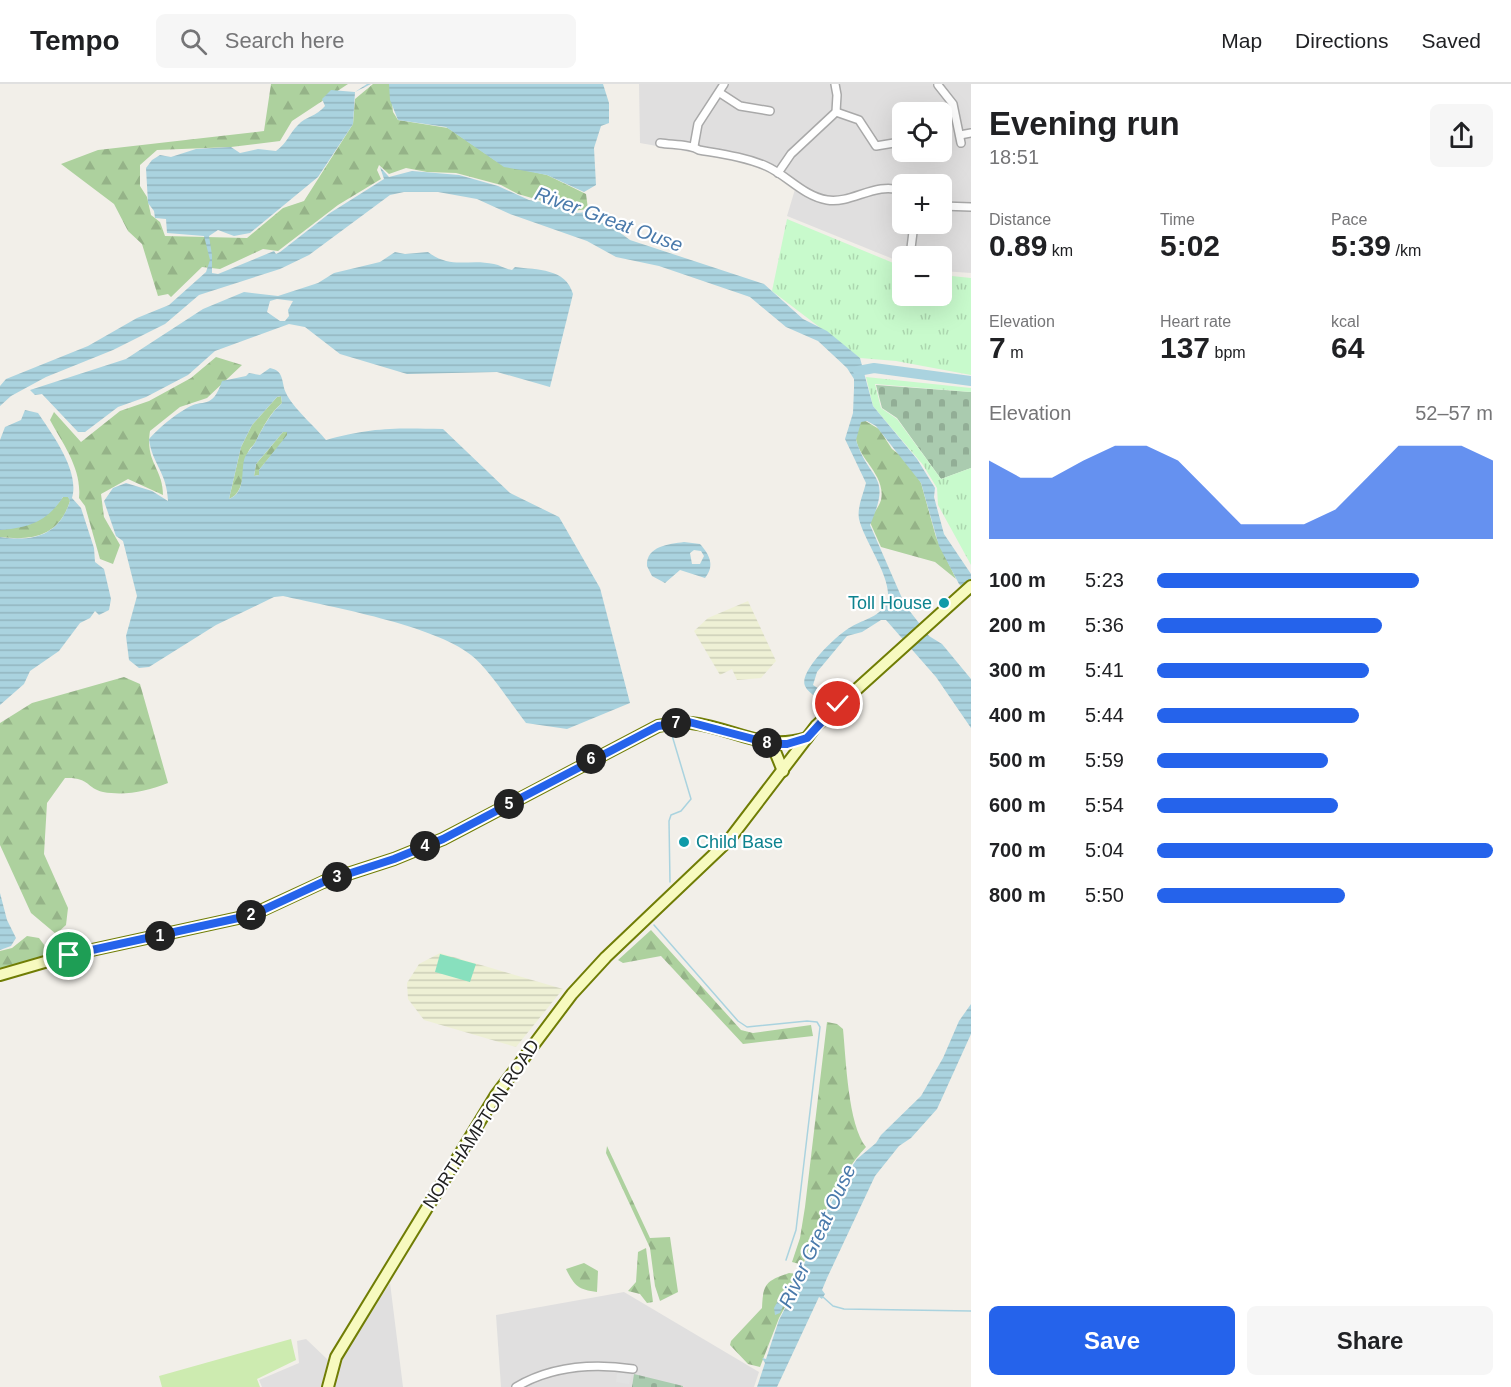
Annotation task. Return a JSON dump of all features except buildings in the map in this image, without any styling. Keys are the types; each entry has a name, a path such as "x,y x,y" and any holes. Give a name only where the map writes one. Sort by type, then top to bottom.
{"main road":[{"name":"NORTHAMPTON ROAD","path":"328,1387 336,1357 496,1095 542,1030 606,957 729,840 816,726 971,586"},
{"path":"0,975 69,955 252,915 323,882 394,859 443,839 658,726 689,722 772,744 787,744 807,738"},
{"path":"772,744 783,771"}],"street":[{"path":"694,146 698,124 724,84"},
{"path":"778,173 791,154 836,112 835,84"},
{"path":"938,85 953,104 960,139 971,133"},
{"path":"720,93 740,106 770,111"},
{"path":"836,112 859,120 876,146 892,143"},
{"path":"660,143 682,147 694,146 699,150 746,159 778,173 806,192 826,200 840,200 879,188 892,190"},
{"path":"952,206 971,207"},
{"path":"516,1387 546,1373 562,1369 604,1365 633,1370"}],"shaded area":[{"path":"639,84 971,84 971,273 952,272 952,246 892,246 892,259 787,216 796,186 767,166 640,143"},
{"path":"390,1283 403,1387 331,1387 339,1362"},
{"path":"624,1292 759,1372 754,1387 501,1387 496,1315"},
{"path":"306,1339 328,1360 321,1387 262,1387 259,1380 299,1363 297,1341"},
{"path":"618,1367 633,1369 629,1384 616,1382"}],"green space":[{"path":"271,84 348,84 292,121 280,141 231,147 157,150 140,165 140,186 147,197 151,215 160,222 165,236 247,238 283,208 304,201 353,124 355,99 373,84 390,84 393,112 398,120 448,128 502,165 547,175 586,194 588,209 572,211 562,203 549,203 518,194 501,185 456,173 427,172 406,168 389,174 379,165 377,170 381,179 338,205 278,251 263,249 220,269 202,267 171,297 168,294 158,296 142,244 128,231 114,204 61,164 98,150 264,131"},
{"path":"787,219 892,262 892,306 952,306 952,276 971,278 971,375 896,361 860,358 772,291"},
{"path":"216,357 242,365 207,398 180,407 150,431 150,451 160,478 163,495 128,479 101,494 104,517 120,545 113,564 100,559 85,506 79,498 75,467 50,420 54,412 81,442 120,411 149,401 191,378"},
{"path":"866,377 971,388 971,392 875,384 881,408 897,419 941,479 971,468 971,565 938,505 937,488 923,465 873,406"},
{"path":"876,385 971,392 971,468 941,479 897,418 882,408"},
{"path":"281,396 282,403 270,416 249,451 238,491 229,499 241,447 252,425 277,397"},
{"path":"862,419 879,429 892,449 910,463 921,483 936,537 956,579 935,562 881,547 869,520 880,503 881,489 878,478 856,440 856,430"},
{"path":"283,432 287,432 288,435 259,470 259,475 254,476 256,464"},
{"path":"68,496 70,501 65,513 52,529 34,537 0,537 0,530 35,520 51,510 63,497"},
{"path":"748,601 776,661 761,678 737,680 732,669 720,675 694,631 708,618"},
{"path":"124,677 140,684 168,783 136,792 112,793 98,790 79,779 65,778 47,803 44,854 68,908 66,925 56,934 31,913 0,845 0,723 32,703"},
{"path":"651,930 741,1030 753,1033 811,1025 813,1036 743,1044 661,956 623,963 618,960"},
{"path":"27,936 39,938 51,954 0,970 0,951 12,948"},
{"path":"440,953 563,989 516,1047 424,1020 408,999 407,983 419,964"},
{"path":"440,954 476,964 470,982 435,972"},
{"path":"827,1022 837,1024 843,1029 855,1124 866,1147 837,1188 803,1265 792,1262 800,1238 805,1207"},
{"path":"607,1146 650,1238 670,1237 678,1292 660,1301 655,1286 650,1248 606,1153"},
{"path":"646,1248 653,1302 647,1303 640,1294 628,1291 636,1282 638,1252"},
{"path":"584,1263 598,1271 597,1292 577,1286 566,1269"},
{"path":"789,1273 798,1274 796,1287 779,1318 760,1367 748,1364 730,1345 731,1341 762,1308 763,1293 767,1284"},
{"path":"291,1339 296,1360 257,1379 260,1387 162,1387 159,1376"},
{"path":"634,1374 683,1386 683,1387 632,1387"}],"water":[{"path":"389,84 603,84 609,103 609,123 601,126 594,148 596,185 584,192 547,175 504,167 446,127 398,120 390,100"},
{"path":"331,90 355,92 353,124 318,177 250,233 234,236 218,230 209,236 212,273 218,274 274,251 276,254 280,252 330,213 384,179 380,167 389,177 412,171 459,175 498,186 529,200 561,205 577,213 588,212 586,216 590,219 611,226 630,240 764,284 803,319 827,331 860,358 873,406 917,459 935,488 934,497 944,534 971,574 971,596 959,584 939,546 921,483 876,426 867,421 861,422 856,440 879,486 877,508 870,525 905,605 929,636 942,644 971,679 971,728 936,677 886,620 881,620 862,632 847,636 817,672 813,685 836,700 831,705 813,695 805,686 804,679 813,662 829,644 856,624 881,611 887,601 888,593 883,572 859,519 866,483 845,439 853,413 854,388 854,379 847,368 818,341 786,327 750,297 659,266 616,257 587,241 510,214 477,199 438,192 404,192 390,195 309,255 280,269 199,295 165,324 113,350 46,377 11,396 0,406 0,386 6,379 88,346 137,318 169,305 206,272 210,260 204,236 167,233 166,219 155,218 154,211 148,203 146,168 152,160 160,155 171,157 196,149 231,147 240,153 258,149 276,151 301,122 325,106 322,99"},
{"path":"395,252 405,254 428,252 445,261 485,262 512,270 515,267 541,270 564,279 573,294 550,387 497,372 407,374 340,354 305,327 289,324 215,351 188,375 146,397 118,407 85,432 78,432 42,394 35,395 30,390 126,359 203,309 244,292 278,296 318,283 334,273 380,262","holes":["277,299 293,301 288,310 289,316 285,321 280,321 267,312 270,301"]},
{"path":"270,368 278,372 289,399 326,440 385,429 443,429 510,493 559,517 600,588 630,703 567,729 526,723 478,661 454,644 381,618 283,596 274,597 216,625 149,667 139,668 129,660 126,636 137,596 123,541 116,536 104,501 113,488 126,483 152,491 168,501 165,483 149,439 182,411 211,400 222,381 246,376 249,373 260,375","holes":["281,396 282,403 270,416 245,457 241,486 235,496 229,499 241,447 252,425 277,397","283,432 287,432 287,435 259,470 259,475 254,476 256,464"]},
{"path":"25,410 38,413 63,453 72,476 72,498 81,508 94,548 95,562 104,569 111,599 109,610 99,615 95,611 90,618 80,623 59,651 30,671 24,684 0,705 0,537 23,538 43,534 59,522 70,501 68,497 63,497 57,506 36,522 19,528 0,530 0,440 5,427 21,420"},
{"path":"684,542 700,544 709,556 710,569 705,578 680,570 665,583 652,576 647,566 650,554 665,545","holes":["694,550 701,551 704,556 700,564 692,564 690,553"]},
{"path":"0,893 7,920 16,938 11,946 0,950"},
{"name":"River Great Ouse","path":"971,1004 971,1034 937,1109 911,1138 899,1146 875,1176 827,1278 822,1290 825,1294 822,1299 819,1297 777,1387 757,1387 765,1363 762,1358 766,1359 779,1320 796,1287 817,1229 848,1172 857,1159 876,1143 881,1135 921,1096 943,1058 959,1021"},
{"path":"785,1288 791,1289 780,1313 775,1315 774,1308"}],"waterway":[{"path":"858,371 874,368 971,381"},
{"path":"670,882 669,821 671,815 681,811 691,799 671,732"},
{"name":"River Great Ouse","path":"654,925 738,1021 747,1027 807,1021 817,1022 820,1027 796,1230 786,1260"},
{"path":"823,1297 833,1306 844,1309 971,1311"}],"place":[{"name":"Toll House","path":"944,603"},
{"name":"Child Base","path":"684,842"}],"route":[{"path":"69,955 252,915 323,882 394,859 443,839 624,741 658,726 689,722 772,744 787,744 807,738 838,704"}]}
